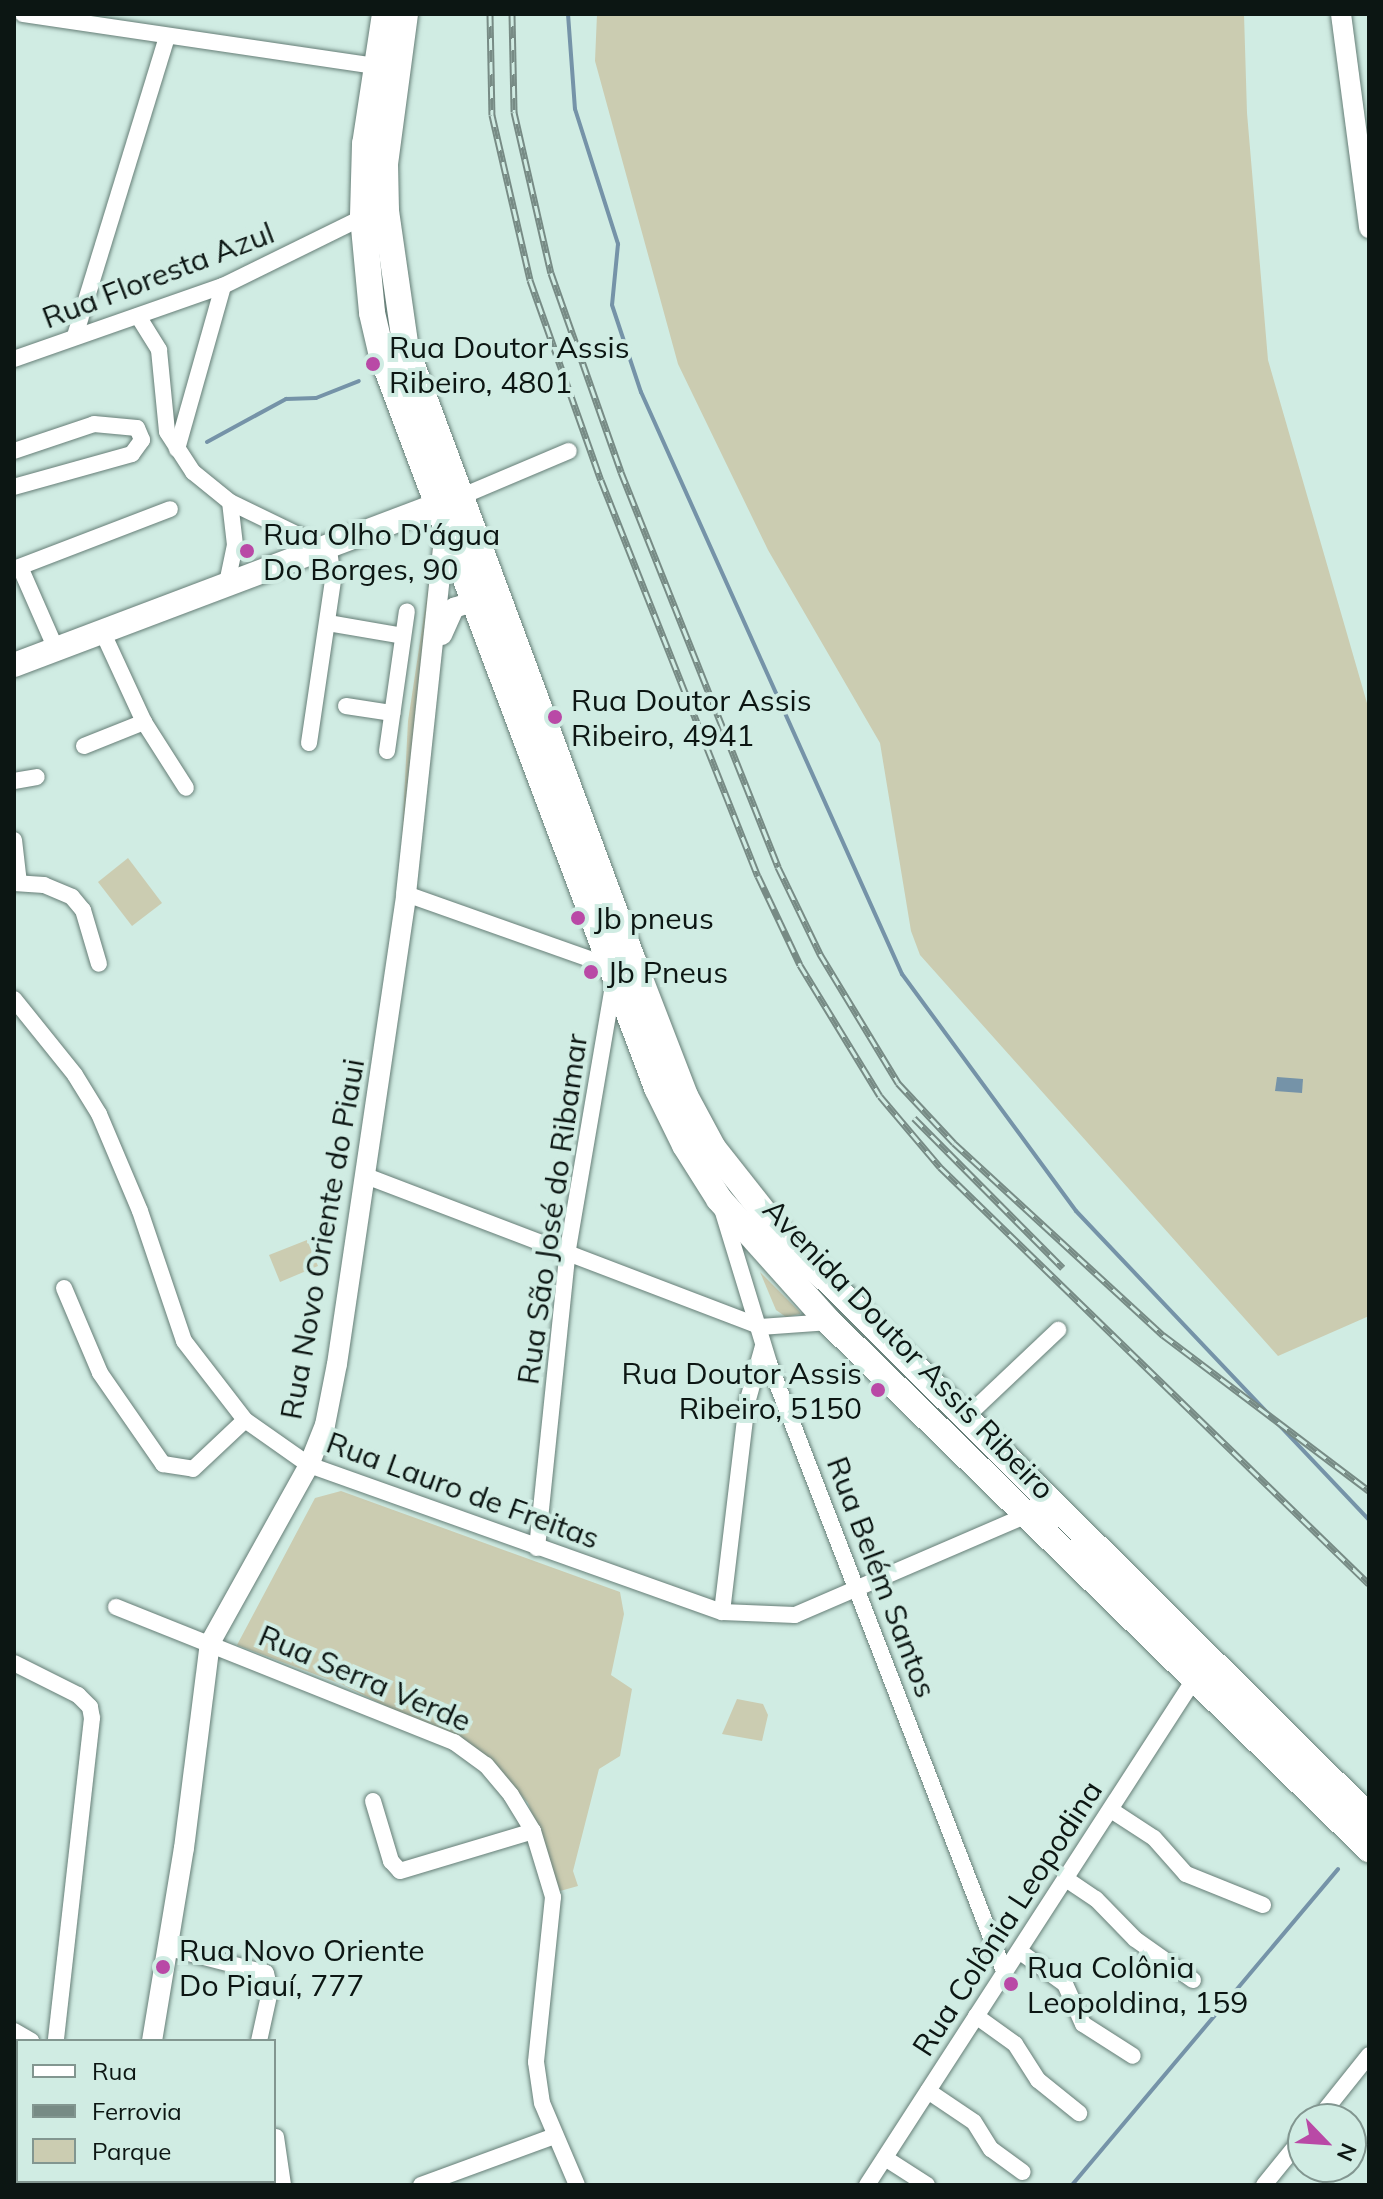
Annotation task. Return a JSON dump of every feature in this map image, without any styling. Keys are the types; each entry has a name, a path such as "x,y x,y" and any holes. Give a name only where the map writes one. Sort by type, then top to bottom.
{"main road":[{"name":"Avenida Doutor Assis Ribeiro","path":"385,14 374,66 363,217 372,313 382,356 448,508 680,1083 713,1148 781,1234 1369,1817"},
{"path":"14,665 226,588 331,567 448,508 406,349 387,227 385,163 405,14"},
{"name":"Avenida Doutor Assis Ribeiro","path":"448,508 474,601 657,1088 719,1199 829,1322 1193,1681 1369,1849"}],"street":[{"path":"23,14 374,66"},
{"path":"1341,14 1369,228"},
{"path":"75,336 167,37"},
{"name":"Rua Floresta Azul","path":"14,359 223,286 363,217"},
{"path":"177,449 223,286"},
{"path":"138,316 159,350 163,415 177,449 193,472 230,502 331,567 328,623 309,743"},
{"path":"14,451 94,424 137,428 142,440 132,454 14,487"},
{"path":"448,508 569,451"},
{"path":"226,588 235,545 230,502"},
{"name":"Rua Novo Oriente do Piaui","path":"152,2039 169,1948 210,1643 309,1465 334,1379 406,894 435,658 448,508"},
{"path":"56,649 17,568 170,509"},
{"name":"Rua Novo Oriente do Piaui","path":"435,658 454,608 474,601"},
{"path":"387,751 407,611"},
{"path":"328,623 403,636"},
{"path":"102,631 144,722 186,788"},
{"path":"346,706 392,713"},
{"path":"84,746 144,722"},
{"path":"14,781 37,777"},
{"path":"14,840 16,883 59,889 72,897 83,910 99,964"},
{"path":"406,894 613,970"},
{"name":"Rua São José do Ribamar","path":"537,1548 568,1249 613,970"},
{"name":"Rua Lauro de Freitas","path":"14,999 75,1075 99,1114 140,1211 184,1341 245,1420 309,1465 722,1612 795,1615 1027,1515"},
{"path":"366,1176 568,1249 762,1335 829,1322"},
{"name":"Rua Belém Santos","path":"719,1199 762,1335 854,1592 1004,1971"},
{"path":"64,1288 100,1373 163,1464 193,1469 245,1420"},
{"path":"966,1417 1058,1330"},
{"path":"722,1612 747,1403 762,1335"},
{"name":"Rua Serra Verde","path":"116,1607 454,1742 486,1765 533,1831 553,1897 536,2062 542,2103 577,2185"},
{"path":"14,1663 78,1695 90,1707 92,1718 56,2039"},
{"name":"Rua Colônia Leopodina","path":"867,2185 1193,1681"},
{"path":"373,1801 391,1861 400,1871 533,1831"},
{"path":"1111,1810 1154,1838 1186,1874 1263,1905"},
{"path":"1066,1879 1096,1899 1135,1939 1193,1980"},
{"path":"169,1948 266,1973 270,1991 259,2039"},
{"path":"1019,1951 1065,1984 1083,2024 1133,2056"},
{"path":"976,2016 1015,2044 1038,2080 1079,2113"},
{"path":"1332,2103 1367,2063"},
{"path":"928,2091 974,2122 991,2149 1023,2172"},
{"path":"421,2185 555,2136"},
{"path":"276,2137 283,2185"},
{"path":"1264,2185 1287,2157"},
{"path":"885,2158 927,2185"}],"green space":[{"path":"597,14 1244,14 1247,113 1268,360 1369,710 1369,1316 1278,1356 920,955 911,931 880,743 768,550 678,364 595,61"},
{"path":"432,515 449,556 400,878 408,721 432,563"},
{"path":"128,858 162,903 132,926 98,882"},
{"path":"307,1240 318,1266 280,1282 269,1255"},
{"path":"760,1272 800,1314 786,1317 776,1310"},
{"path":"341,1491 620,1592 624,1614 611,1675 632,1689 620,1756 599,1769 573,1871 578,1886 560,1891 528,1803 486,1756 341,1684 237,1645 315,1498"},
{"path":"737,1699 763,1704 768,1715 762,1741 722,1734"}],"water":[{"path":"1277,1077 1303,1079 1302,1093 1275,1091"}],"waterway":[{"path":"568,14 575,109 618,244 612,305 641,392 902,974 1076,1211 1369,1520"},
{"path":"207,442 286,399 316,398 359,381"},
{"path":"1072,2185 1338,1869"}],"railway":[{"path":"490,14 492,115 530,280 601,480 758,876 800,965 880,1096 940,1167 1369,1584"},
{"path":"512,14 514,112 551,273 621,472 778,867 820,954 898,1083 954,1143 1163,1335 1369,1491"},
{"path":"914,1118 1063,1268"}],"place":[{"name":"Rua Doutor Assis Ribeiro, 4801","path":"373,364"},
{"name":"Rua Olho D'água Do Borges, 90","path":"247,551"},
{"name":"Rua Doutor Assis Ribeiro, 4941","path":"555,717"},
{"name":"Jb pneus","path":"578,918"},
{"name":"Jb Pneus","path":"591,972"},
{"name":"Rua Doutor Assis Ribeiro, 5150","path":"878,1390"},
{"name":"Rua Novo Oriente Do Piauí, 777","path":"163,1967"},
{"name":"Rua Colônia Leopoldina, 159","path":"1011,1984"}]}
